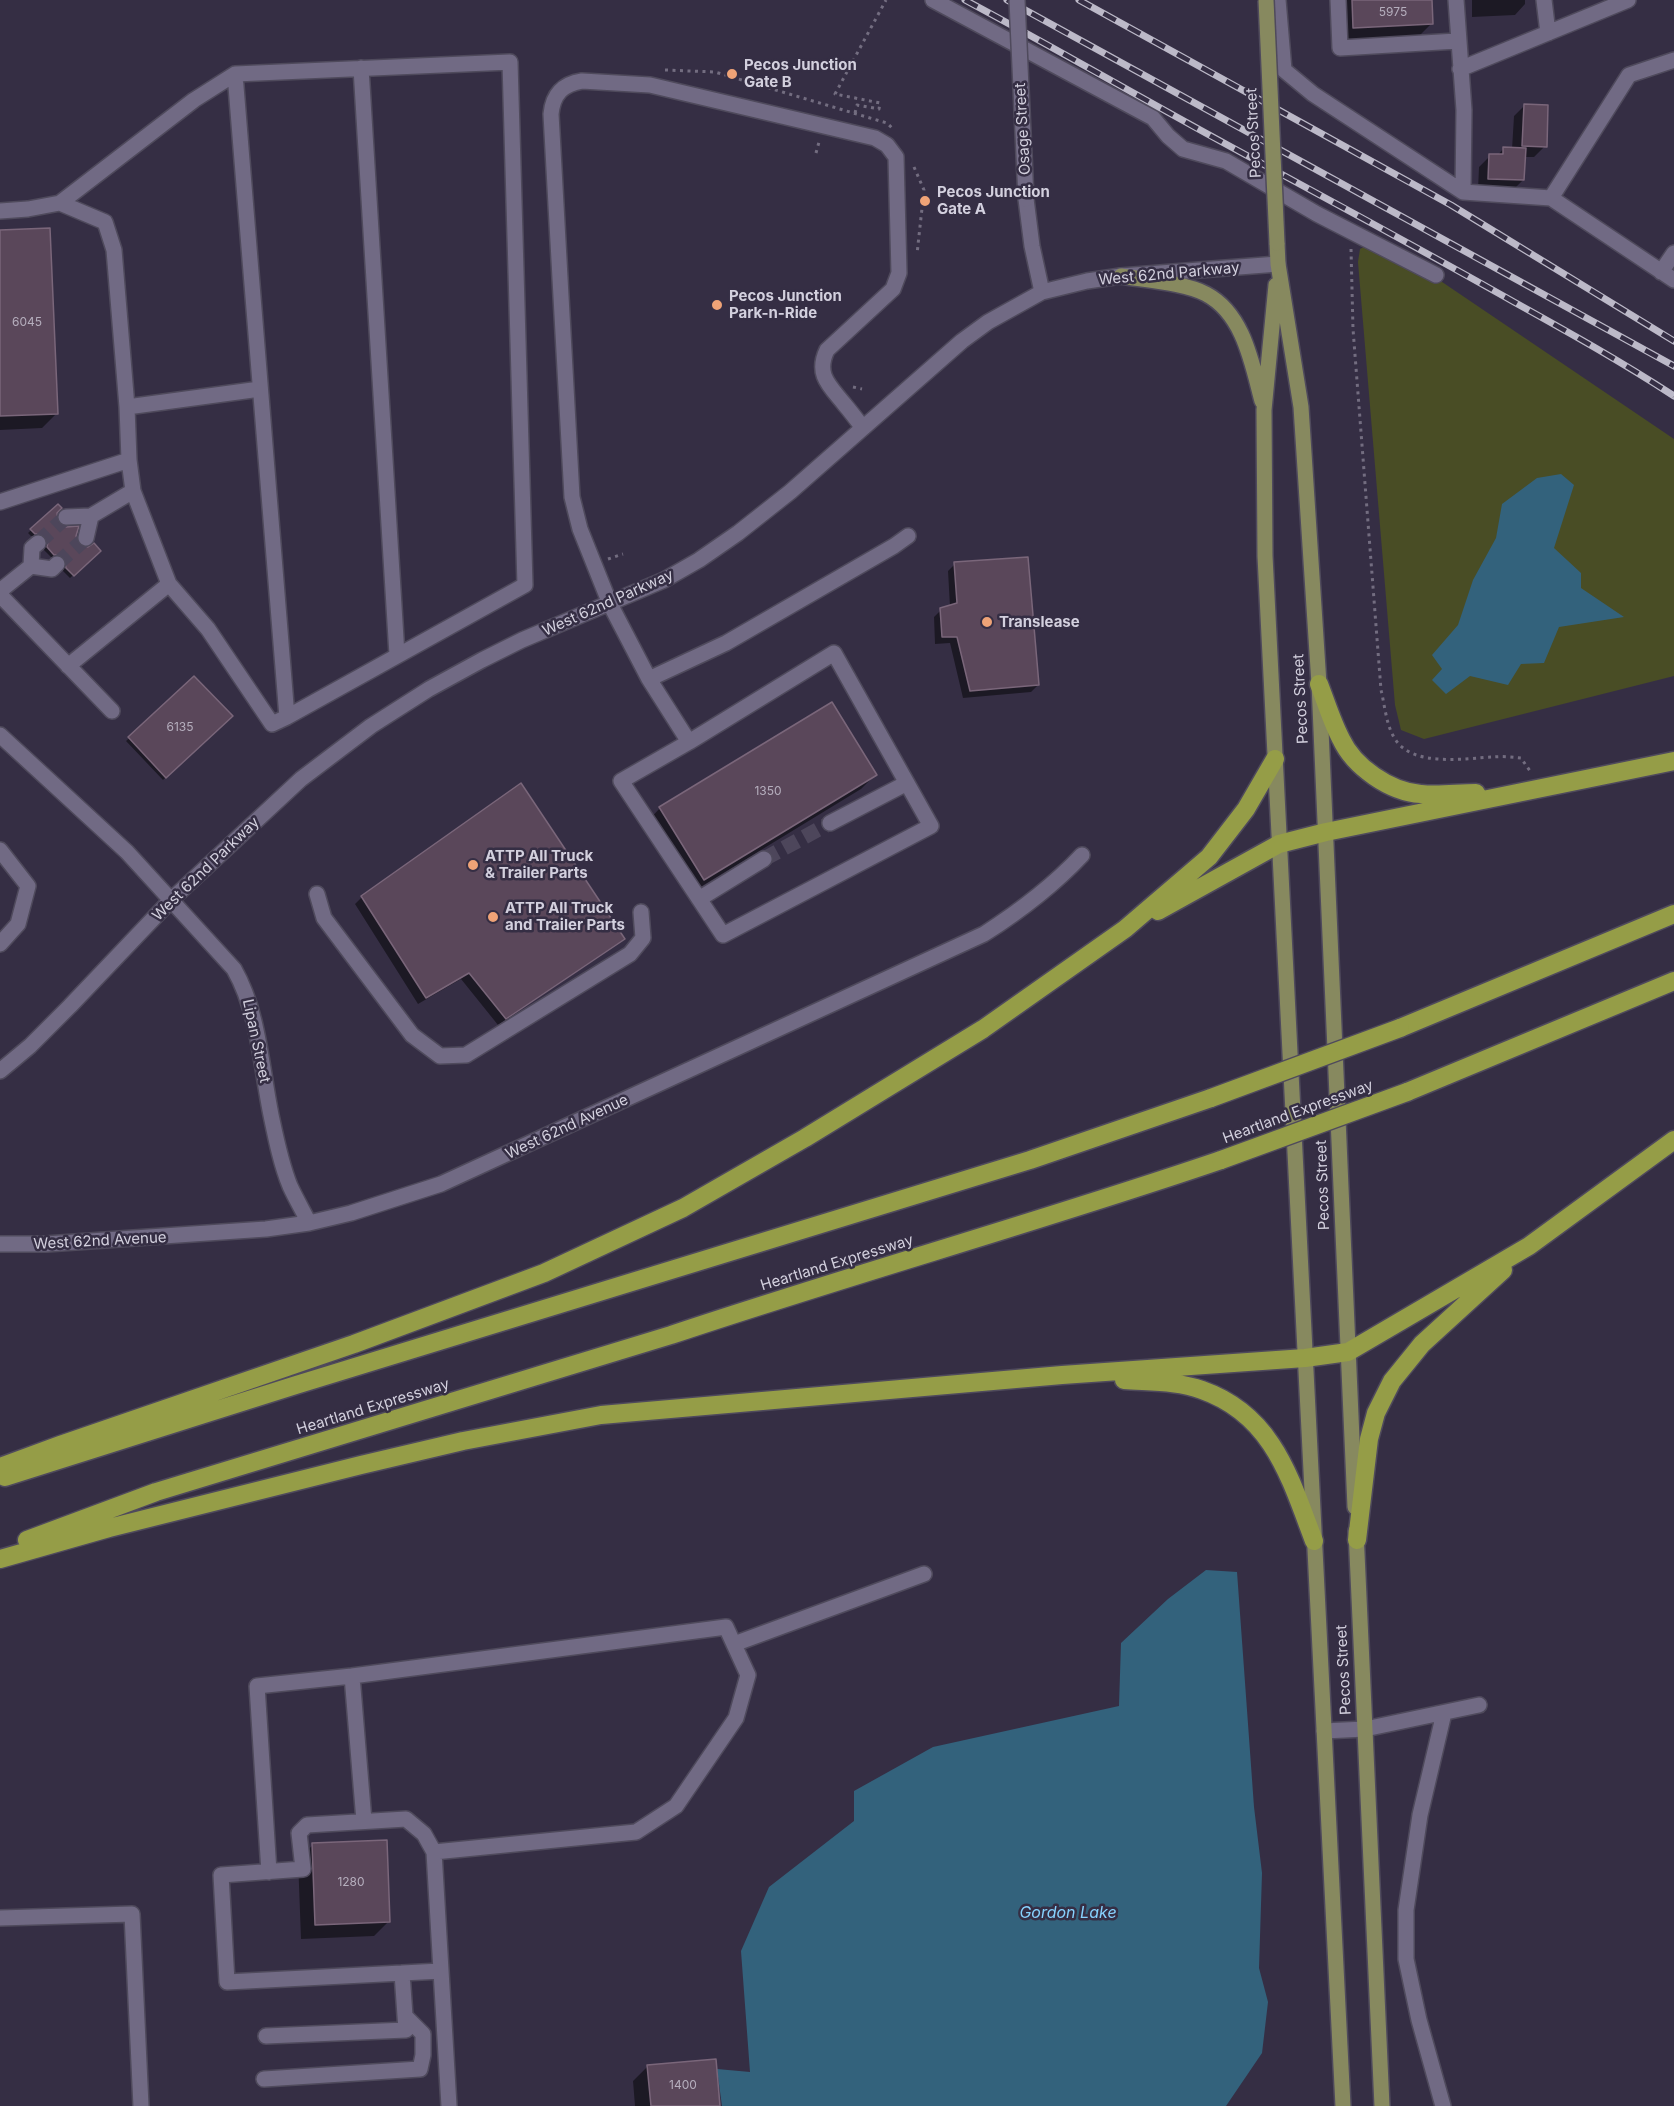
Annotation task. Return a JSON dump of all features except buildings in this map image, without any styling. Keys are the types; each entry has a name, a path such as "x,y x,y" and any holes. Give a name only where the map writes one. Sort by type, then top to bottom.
{"highway":[{"path":"1319,684 1341,741 1374,776 1394,788 1420,795 1534,789"},
{"path":"0,1467 354,1344 543,1273 683,1208 983,1029 1125,929 1209,857 1246,809 1275,759"},
{"path":"1125,929 1279,844 1326,832 1674,761"},
{"path":"0,1479 307,1382 1008,1167 1211,1098 1400,1028 1674,914"},
{"name":"Heartland Expressway","path":"0,1551 156,1492 1041,1220 1221,1160 1407,1092 1674,981"},
{"path":"0,1559 109,1528 361,1465 601,1415 1062,1375 1305,1359 1348,1352 1529,1246 1674,1140"},
{"path":"1357,1540 1369,1440 1376,1413 1392,1380 1422,1344 1529,1246"},
{"path":"1062,1375 1176,1384 1202,1390 1234,1406 1271,1441 1284,1464 1314,1540"}],"main road":[{"name":"Pecos Street","path":"1266,0 1278,264 1301,407 1319,684 1382,2106"},
{"name":"Pecos Street","path":"1278,264 1264,410 1265,556 1343,2106"},
{"path":"1120,276 1192,289 1218,302 1229,313 1247,349 1264,410"}],"street":[{"path":"933,0 1153,118 1168,136 1184,149 1227,160 1317,214 1436,275"},
{"name":"Osage Street","path":"1017,0 1026,200 1032,246 1042,292"},
{"path":"1278,0 1284,70 1313,94 1463,192 1551,198 1667,276 1674,254"},
{"path":"1338,0 1340,48 1457,41"},
{"path":"1456,0 1457,41 1464,110 1463,192"},
{"path":"1544,0 1548,33"},
{"path":"1460,69 1628,0"},
{"path":"1551,198 1629,75 1674,60"},
{"path":"0,211 60,203 194,100 234,74 510,62 525,585 272,724 208,629 169,584 133,491 114,250 105,222 60,203"},
{"path":"361,68 398,655"},
{"path":"234,74 287,717"},
{"path":"689,742 649,679 610,604 574,514 552,132 552,104 556,94 563,87 582,81 650,85 875,138 887,145 896,157 899,273 893,289 827,350 822,369 830,387 863,428"},
{"name":"West 62nd Parkway","path":"0,1071 30,1046 70,1006 171,900 301,778 371,726 429,689 522,640 664,580 699,560 790,492 962,341 1003,313 1042,292 1087,281 1120,276 1278,264"},
{"path":"127,407 260,389"},
{"path":"0,502 129,460"},
{"path":"66,517 92,516 133,491"},
{"path":"86,538 92,516"},
{"path":"649,679 726,644 908,536"},
{"path":"38,543 32,548 31,566 0,593 112,711"},
{"path":"31,566 52,569 57,564"},
{"path":"68,666 169,584"},
{"path":"834,653 931,826 723,935 621,781 689,742 834,653"},
{"name":"Lipan Street","path":"0,735 127,852 234,969 252,1012 283,1164 290,1186 309,1223"},
{"path":"830,823 907,783"},
{"path":"0,850 28,886 18,924 0,944"},
{"name":"West 62nd Avenue","path":"0,1244 46,1244 218,1234 309,1223 384,1204 441,1184 984,934 1036,899 1082,855"},
{"path":"699,899 764,859"},
{"path":"317,894 324,918 412,1035 440,1056 466,1054 630,954 643,938 641,912"},
{"path":"734,1644 924,1574"},
{"path":"269,1872 256,1686 352,1676 726,1627 748,1675 736,1718 676,1806 636,1832 434,1852"},
{"path":"352,1676 364,1821"},
{"path":"1324,1731 1365,1729 1479,1705"},
{"path":"1443,2106 1419,2020 1406,1959 1406,1910 1420,1815 1444,1713"},
{"path":"441,1971 227,1982 221,1875 303,1869 299,1833 307,1825 406,1819 424,1834 434,1852 449,2106"},
{"path":"0,1918 132,1914 141,2106"},
{"path":"266,2036 406,2030 402,1972"},
{"path":"264,2079 420,2068 423,2055 423,2034 405,2016"}],"path":[{"path":"855,113 857,105 879,109 880,103 835,94 886,0"},
{"path":"656,70 715,72 829,105"},
{"path":"1350,231 1353,329 1381,690 1388,723 1396,741 1406,749 1430,758 1454,760 1495,756 1521,758 1534,789"},
{"path":"608,559 623,554"}],"green space":[{"path":"1383,242 1674,439 1674,676 1424,739 1401,730 1395,705 1358,262 1360,249 1371,243"}],"water":[{"path":"1561,474 1574,485 1554,548 1581,573 1581,588 1624,617 1559,627 1544,663 1521,664 1508,685 1470,676 1446,694 1432,680 1442,669 1432,655 1458,625 1473,580 1496,538 1502,504 1537,478"},
{"name":"Gordon Lake","path":"1206,1570 1237,1572 1254,1807 1262,1873 1259,1968 1268,2002 1262,2053 1226,2106 722,2106 717,2069 750,2072 741,1951 769,1887 854,1821 854,1791 933,1747 1119,1706 1121,1643 1168,1599"}],"tunnel":[{"path":"38,543 66,517"},
{"path":"57,564 86,538"},
{"path":"764,859 830,823"}],"railway":[{"path":"965,0 1482,284 1635,371 1674,396"},
{"path":"1007,0 1674,366"},
{"path":"1079,0 1451,205 1674,341"}],"place":[{"name":"Pecos Junction Gate B","path":"732,74"},
{"name":"Pecos Junction Gate A","path":"925,201"},
{"name":"Pecos Junction Park-n-Ride","path":"717,305"},
{"name":"Translease","path":"987,622"},
{"name":"ATTP All Truck & Trailer Parts","path":"473,865"},
{"name":"ATTP All Truck and Trailer Parts","path":"493,917"}]}
